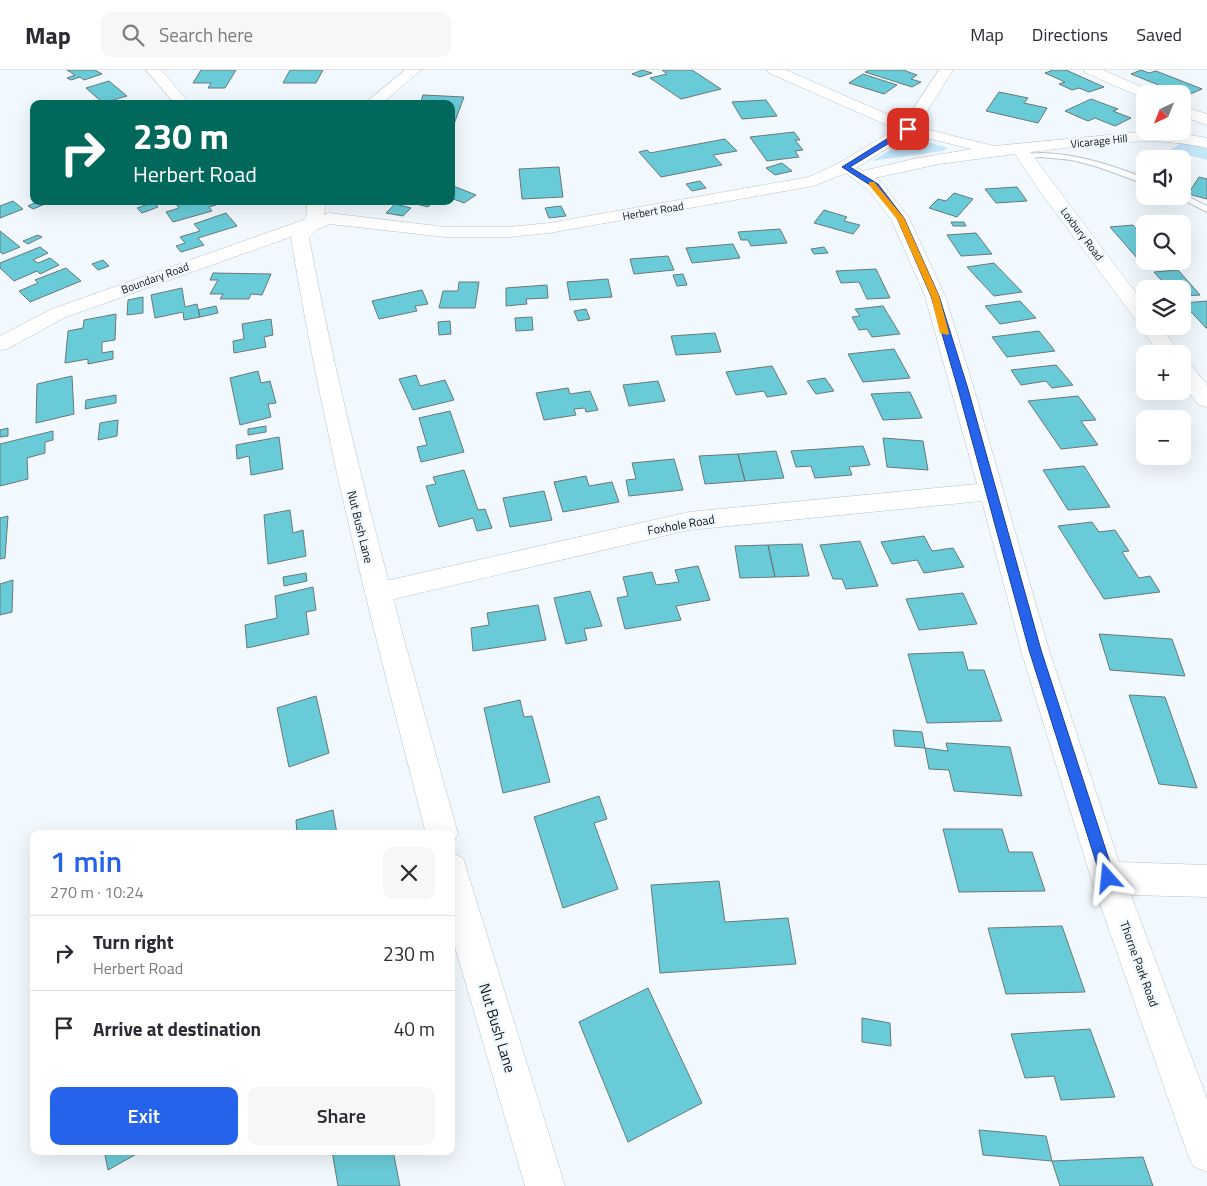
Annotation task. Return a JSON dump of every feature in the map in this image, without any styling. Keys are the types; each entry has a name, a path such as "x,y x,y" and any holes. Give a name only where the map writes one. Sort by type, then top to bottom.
{"street":[{"path":"153,70 156,76 179,100"},
{"path":"376,100 414,70"},
{"path":"774,70 908,129 997,150"},
{"name":"Herbert Road","path":"313,207 328,218 445,232 509,232 607,219 813,181 853,172 908,129 946,70"},
{"path":"1091,70 1136,90"},
{"path":"1191,114 1207,120"},
{"name":"Vicarage Hill","path":"997,150 1022,152 1141,136 1186,137 1207,143"},
{"path":"853,172 883,170 997,150"},
{"name":"Loxbury Road","path":"1022,152 1136,307"},
{"name":"Thorne Park Road","path":"853,172 875,186 900,218 935,296 1035,650 1108,878 1207,1152"},
{"name":"Boundary Road","path":"0,344 59,314 313,207"},
{"name":"Nut Bush Lane","path":"313,207 300,238 334,419 377,593 441,830"},
{"path":"1191,380 1207,400"},
{"name":"Foxhole Road","path":"377,593 689,521 991,491"},
{"path":"1108,878 1207,881"},
{"name":"Nut Bush Lane","path":"455,884 545,1186"}],"lane":[{"path":"1022,152 1075,157 1136,177"},
{"path":"1191,201 1207,209"}],"shaded area":[{"path":"911,137 948,148 942,151 872,161"},
{"path":"1184,141 1207,149 1207,160 1191,156 1191,150 1170,150"}],"building":[{"path":"67,70 95,70 102,74 84,80 80,77 71,80 67,78 75,75"},
{"path":"201,70 236,70 225,88 208,88 211,83 193,83"},
{"path":"290,70 323,70 316,83 283,83"},
{"path":"642,70 652,73 640,77 632,74"},
{"path":"662,70 692,70 721,89 681,99 650,78 667,74"},
{"path":"869,70 903,70 917,75 911,79 921,82 912,87 865,72"},
{"path":"1053,70 1066,70 1104,87 1089,92 1079,88 1072,90 1059,84 1065,82 1045,73"},
{"path":"1141,70 1149,73 1156,71 1202,89 1191,94 1191,85 1158,85 1131,74"},
{"path":"863,74 897,85 884,94 849,83"},
{"path":"109,81 127,96 113,100 100,100 86,88"},
{"path":"999,92 1028,98 1024,103 1047,108 1038,123 986,111"},
{"path":"423,95 464,97 455,121 455,100 421,100"},
{"path":"1091,99 1118,109 1113,111 1131,118 1115,126 1095,118 1088,121 1065,111"},
{"path":"766,100 777,116 742,119 732,102"},
{"path":"794,132 800,140 795,140 803,150 795,151 799,157 767,161 750,137"},
{"path":"725,139 737,151 713,155 722,165 661,177 639,152 647,150 650,153"},
{"path":"782,163 792,171 775,175 766,168"},
{"path":"559,167 563,197 522,199 519,169"},
{"path":"1199,177 1207,179 1207,199 1191,195 1191,189"},
{"path":"700,181 706,188 692,191 686,184"},
{"path":"455,187 476,195 464,203 455,200"},
{"path":"1017,187 1027,201 996,203 985,189"},
{"path":"954,193 973,199 957,217 929,208 938,199 946,201"},
{"path":"13,201 23,209 0,218 0,206"},
{"path":"30,205 43,205 33,209 28,206"},
{"path":"146,205 156,205 158,207 142,213 137,208"},
{"path":"177,205 216,205 209,207 212,211 173,222 166,212 179,208"},
{"path":"394,205 411,208 403,216 386,213"},
{"path":"561,206 566,216 549,218 545,208"},
{"path":"824,210 847,217 844,221 860,225 853,234 814,223"},
{"path":"226,213 237,226 198,238 204,245 181,252 176,246 185,243 180,237 200,231 194,224"},
{"path":"951,222 964,222 966,226 953,226"},
{"path":"1133,225 1136,229 1136,257 1110,227"},
{"path":"780,229 787,243 751,246 748,240 741,240 738,232"},
{"path":"0,231 20,247 3,254 0,252"},
{"path":"976,233 992,254 961,256 947,235"},
{"path":"38,235 42,237 28,244 23,241"},
{"path":"733,244 740,258 692,263 686,248"},
{"path":"40,247 48,253 33,260 38,263 50,258 59,265 40,274 37,271 14,281 0,268 0,263"},
{"path":"824,247 828,253 814,254 811,249"},
{"path":"668,256 674,270 634,274 630,259"},
{"path":"103,260 109,266 98,270 92,264"},
{"path":"994,263 1022,292 994,296 967,267"},
{"path":"66,268 81,281 30,302 19,291 38,283 35,280"},
{"path":"876,269 890,298 867,299 859,282 841,283 836,271"},
{"path":"1178,270 1187,280 1161,280 1154,272"},
{"path":"213,273 271,274 262,295 251,294 249,299 220,299 223,294 210,294 218,280 210,280"},
{"path":"683,274 687,285 677,286 673,275"},
{"path":"608,279 612,297 570,300 567,282"},
{"path":"459,282 479,282 475,308 439,308 443,291 458,291"},
{"path":"547,285 548,298 526,299 527,304 506,306 506,288"},
{"path":"1191,285 1200,295 1191,296"},
{"path":"182,288 185,307 197,304 200,317 184,320 183,312 155,318 151,295"},
{"path":"422,290 428,304 415,306 417,311 379,319 372,301"},
{"path":"143,297 143,313 127,315 128,300"},
{"path":"1020,301 1036,318 1000,324 985,306"},
{"path":"1207,301 1207,328 1191,312 1191,302"},
{"path":"216,306 218,313 200,317 198,310"},
{"path":"883,306 900,334 872,337 867,329 859,330 852,317 860,316 855,309"},
{"path":"586,309 590,319 578,321 574,311"},
{"path":"116,314 115,340 102,342 102,353 113,351 113,359 88,364 88,359 65,363 68,331 83,328 84,320"},
{"path":"532,317 533,330 516,331 515,318"},
{"path":"271,319 273,335 264,337 266,347 234,353 233,341 244,339 242,324"},
{"path":"450,321 451,334 439,335 438,322"},
{"path":"1039,331 1055,351 1007,357 992,337"},
{"path":"715,333 721,352 676,355 671,336"},
{"path":"894,349 910,378 863,382 848,354"},
{"path":"1056,365 1073,385 1052,388 1046,381 1021,385 1011,370"},
{"path":"772,366 787,394 767,397 764,391 736,395 726,372"},
{"path":"258,371 261,383 270,381 276,403 268,404 271,417 240,425 230,378"},
{"path":"416,375 420,386 445,380 454,400 413,410 399,379"},
{"path":"72,376 74,414 36,423 37,384"},
{"path":"825,378 834,391 816,394 807,381"},
{"path":"658,381 665,401 629,406 623,385"},
{"path":"568,388 570,394 590,391 598,410 586,412 585,408 574,409 576,415 544,420 536,393"},
{"path":"910,392 922,418 883,420 871,394"},
{"path":"116,395 116,403 85,409 86,400"},
{"path":"1078,396 1096,420 1081,421 1098,445 1061,449 1028,401"},
{"path":"450,411 464,452 421,462 417,447 427,445 419,418"},
{"path":"118,420 117,436 98,440 100,423"},
{"path":"266,426 266,432 248,435 248,429"},
{"path":"8,428 8,436 0,437 0,430"},
{"path":"53,431 53,440 45,442 45,453 27,458 28,479 0,486 0,444"},
{"path":"279,437 283,469 251,475 249,456 237,459 236,445"},
{"path":"883,438 923,441 928,470 887,467"},
{"path":"863,446 870,465 849,467 852,475 815,478 811,466 796,467 791,451"},
{"path":"776,451 784,478 745,481 738,454"},
{"path":"738,454 745,481 705,484 699,456"},
{"path":"674,459 683,490 629,496 626,480 636,479 632,463"},
{"path":"1084,466 1110,507 1068,510 1043,470"},
{"path":"464,470 478,510 485,509 492,528 477,531 473,518 439,527 426,486 436,484 433,477"},
{"path":"586,476 589,486 612,482 619,502 563,512 554,482"},
{"path":"544,491 552,520 510,527 503,498"},
{"path":"290,510 293,533 303,530 306,556 268,564 264,515"},
{"path":"8,516 5,558 0,559 0,518"},
{"path":"1092,522 1099,532 1115,530 1129,551 1122,552 1139,578 1150,576 1160,592 1104,599 1058,526"},
{"path":"924,536 932,551 953,548 964,567 924,573 917,560 892,564 881,542"},
{"path":"860,541 878,586 846,589 842,579 833,579 820,545"},
{"path":"802,544 809,576 775,577 768,545"},
{"path":"768,545 775,577 740,578 735,546"},
{"path":"698,566 710,600 676,606 681,620 625,629 617,598 628,596 623,577 652,572 656,585 679,582 675,570"},
{"path":"306,573 307,581 284,586 283,577"},
{"path":"13,580 12,612 0,615 0,584"},
{"path":"313,587 316,610 306,612 309,634 247,648 245,625 277,618 275,596"},
{"path":"590,591 602,626 584,629 587,640 566,644 554,598"},
{"path":"963,593 977,624 919,630 906,599"},
{"path":"538,605 546,640 473,651 471,628 489,625 487,613"},
{"path":"1099,634 1172,639 1185,676 1110,670"},
{"path":"963,652 968,670 984,670 1002,721 927,723 908,654"},
{"path":"1129,695 1165,697 1197,788 1159,784"},
{"path":"316,696 329,753 289,767 277,708"},
{"path":"520,700 524,717 532,716 550,782 503,793 484,708"},
{"path":"893,730 922,732 925,748 895,746"},
{"path":"946,743 1010,747 1022,796 954,791 949,770 929,769 925,748 948,751"},
{"path":"599,796 607,819 594,823 618,889 563,908 534,817"},
{"path":"333,810 336,830 297,830 296,820"},
{"path":"943,829 1002,829 1009,852 1032,852 1045,891 959,892"},
{"path":"719,881 725,922 788,918 796,964 660,973 651,885"},
{"path":"1062,926 1085,992 1006,994 988,928"},
{"path":"648,988 702,1103 628,1142 579,1022"},
{"path":"862,1018 890,1023 891,1046 862,1042"},
{"path":"1090,1029 1115,1097 1061,1100 1054,1076 1025,1078 1011,1034"},
{"path":"979,1130 1046,1136 1052,1161 983,1155"},
{"path":"105,1155 135,1155 108,1170"},
{"path":"333,1155 394,1155 400,1186 338,1186"},
{"path":"1143,1157 1153,1186 1060,1186 1052,1161"}],"slow traffic":[{"path":"872,183 900,218 935,296 945,333"}],"route":[{"path":"908,129 845,167 875,186 900,218 935,296 963,389 1035,650 1108,878"}]}
